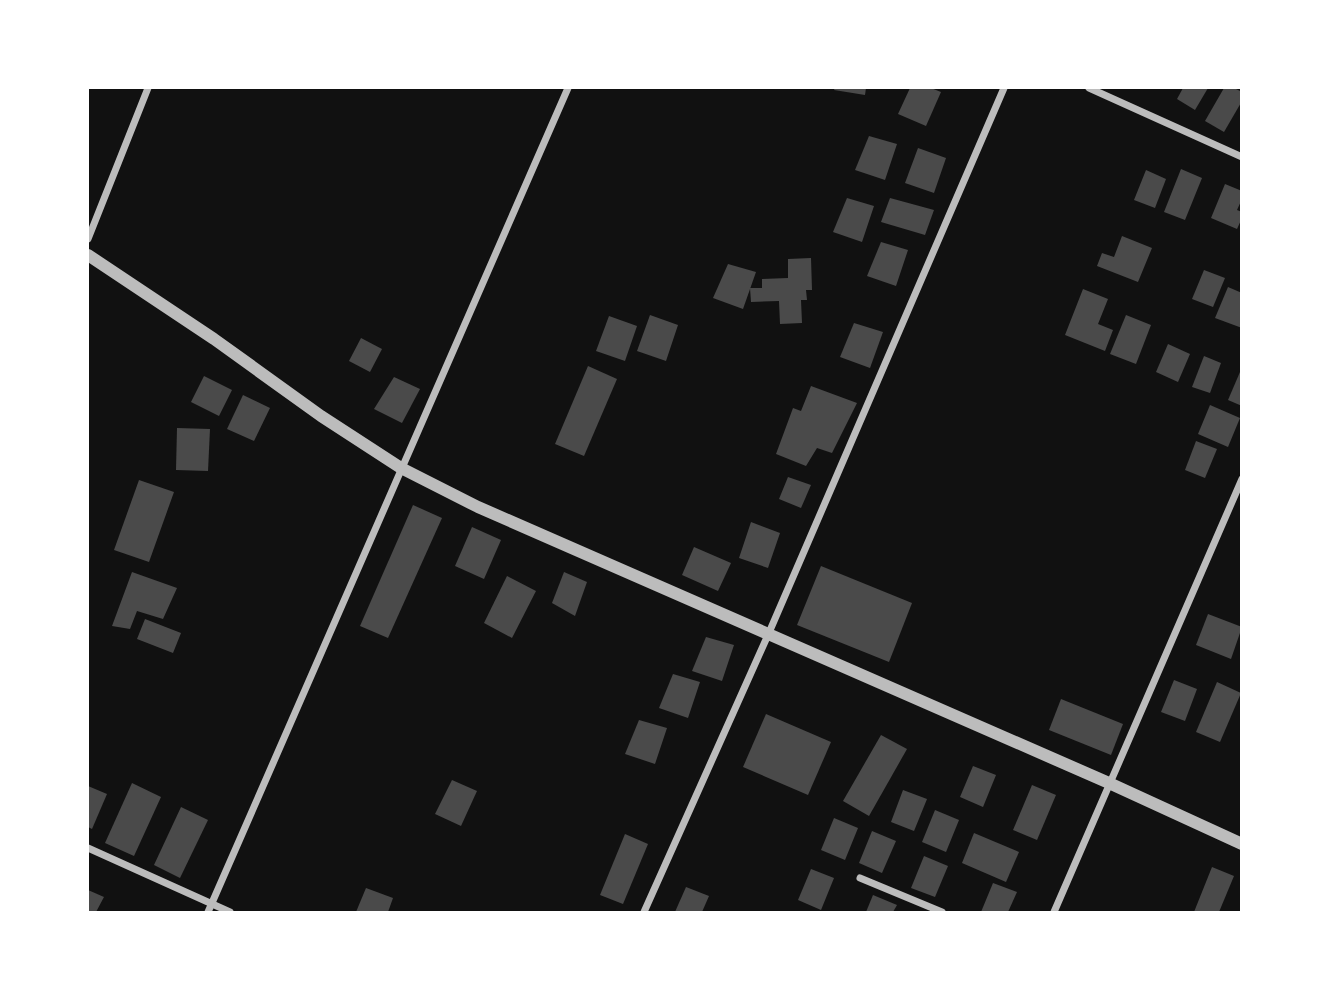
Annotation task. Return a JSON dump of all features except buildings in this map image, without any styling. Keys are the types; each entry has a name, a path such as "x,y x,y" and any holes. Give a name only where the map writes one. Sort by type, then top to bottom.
{"street":[{"path":"88,239 148,88"},
{"path":"210,909 568,88"},
{"path":"644,912 768,635 1004,88"},
{"path":"1090,88 1241,157"},
{"path":"88,255 214,338 320,416 401,468 478,507 1110,783 1241,844"},
{"path":"1054,912 1241,479"},
{"path":"88,848 210,909 230,912"},
{"path":"860,878 942,912"}]}
